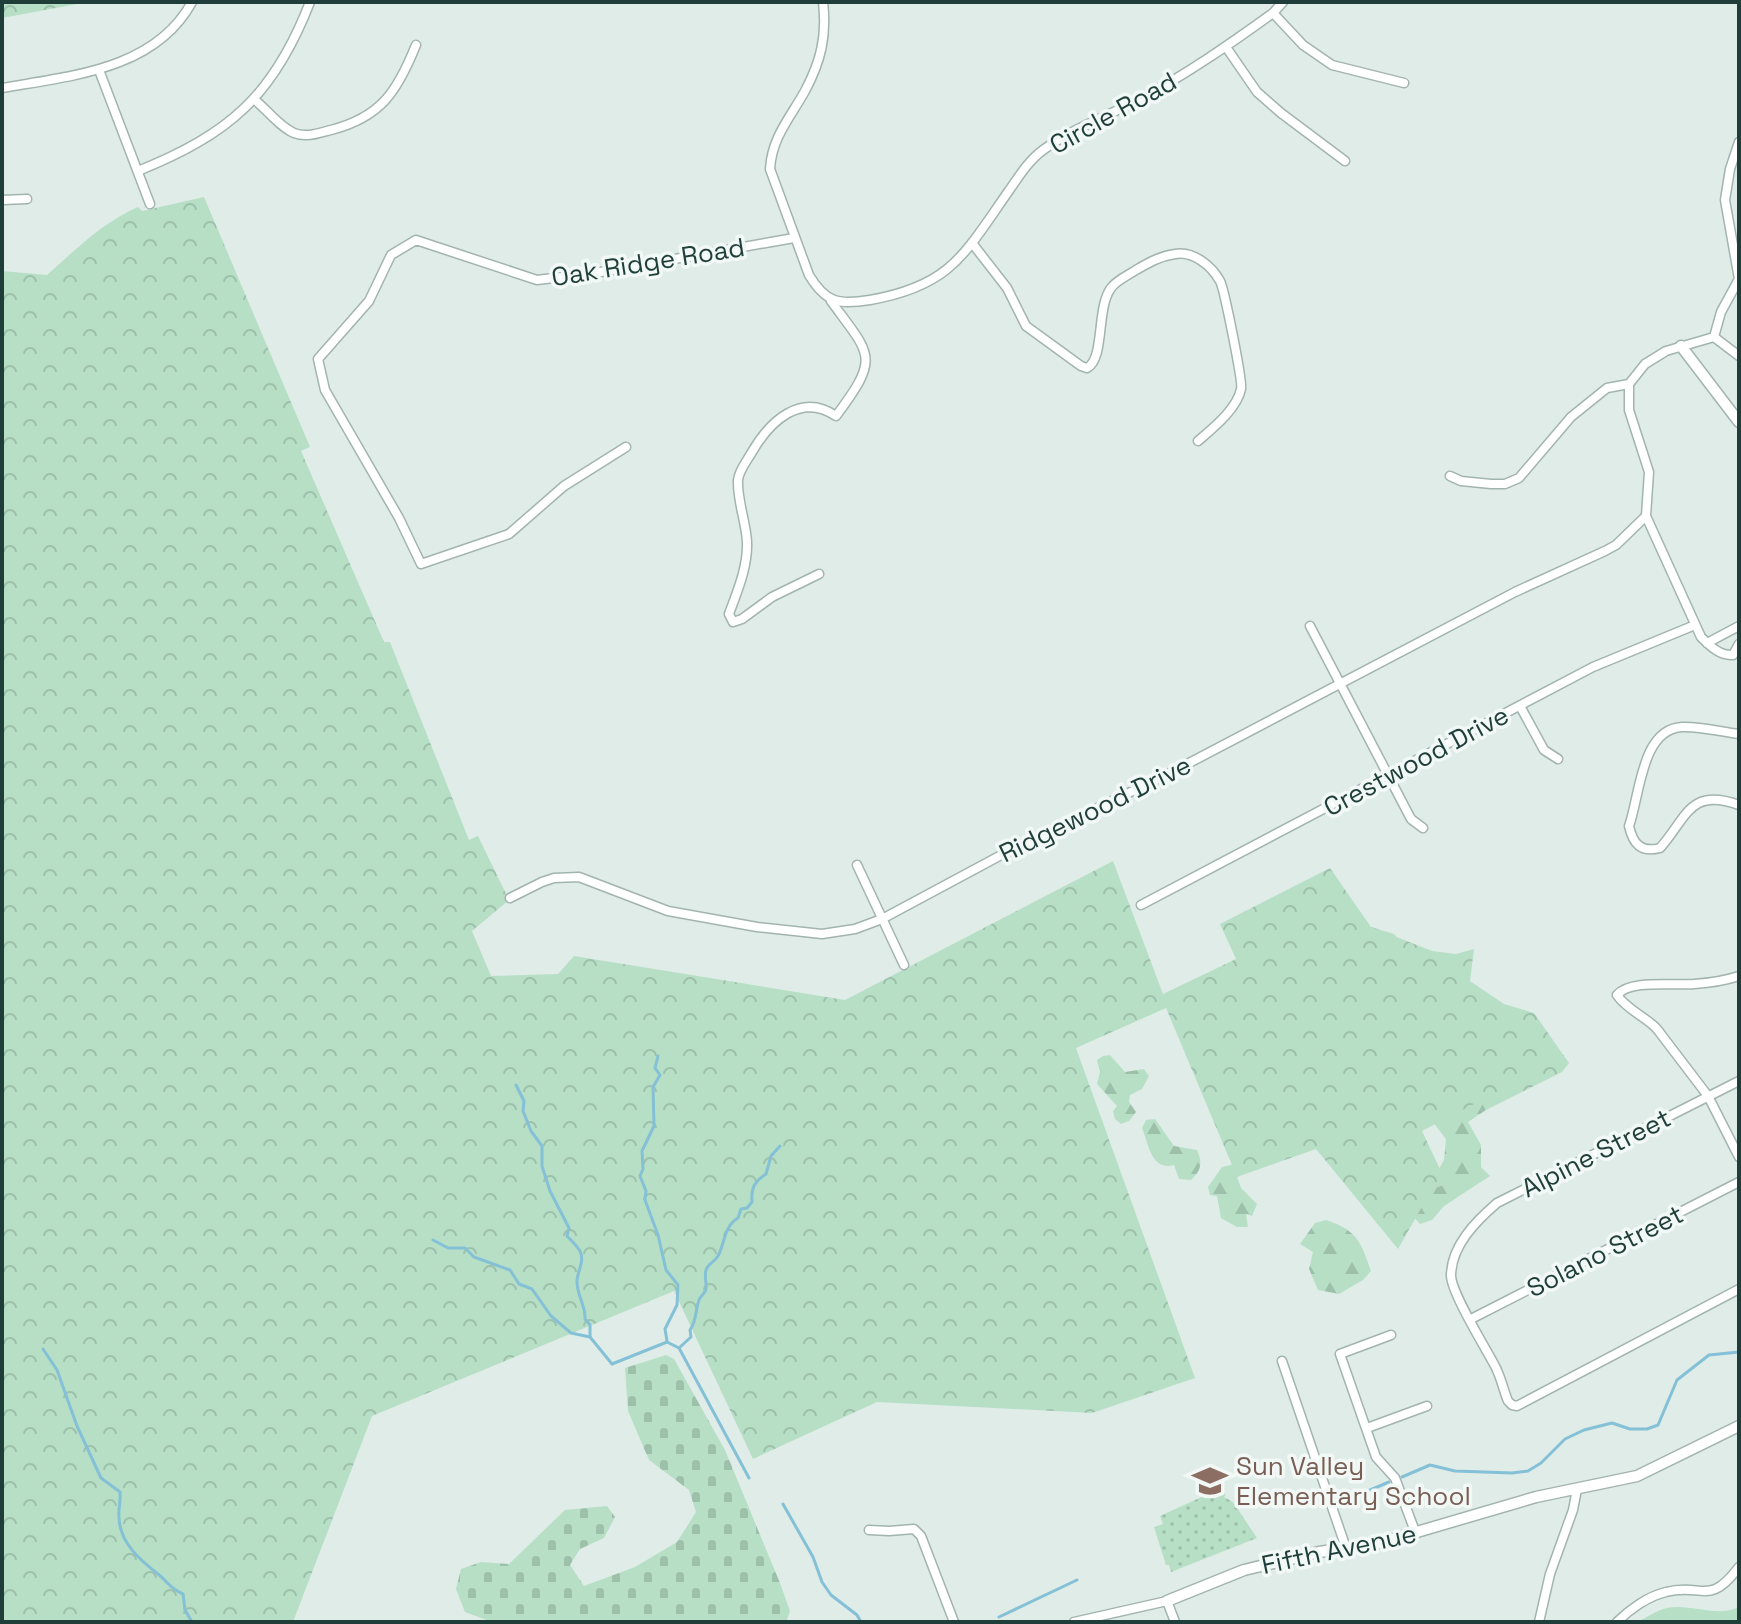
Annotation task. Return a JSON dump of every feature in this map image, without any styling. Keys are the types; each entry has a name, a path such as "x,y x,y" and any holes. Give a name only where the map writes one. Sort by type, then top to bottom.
{"street":[{"path":"2,88 99,70 152,45 171,29 192,2"},
{"path":"138,171 176,156 209,137 255,100 298,34 310,2"},
{"path":"819,574 772,597 742,619 730,620 729,614 745,567 747,544 738,482 740,472 759,439 778,420 799,407 823,407 836,416 867,366 862,343 831,301 818,290 794,238 770,169 771,152 806,89 824,41 823,2"},
{"name":"Circle Road","path":"831,301 856,302 882,298 933,281 954,264 972,243 1019,176 1043,150 1172,81 1226,47 1273,13 1283,2"},
{"path":"1273,13 1303,45 1332,65 1404,83"},
{"path":"255,100 293,133 311,136 348,126 370,116 389,98 416,45"},
{"path":"1226,47 1257,92 1345,161"},
{"path":"99,70 150,204"},
{"path":"1714,337 1721,312 1739,279 1725,200 1730,169 1739,142"},
{"path":"2,200 27,199"},
{"name":"Oak Ridge Road","path":"626,447 564,486 509,534 421,564 399,518 325,390 318,359 369,301 391,255 416,240 537,280 595,273 794,238"},
{"path":"972,243 1007,288 1026,326 1087,368 1093,365 1097,357 1102,310 1109,290 1117,281 1156,258 1178,253 1199,258 1220,281 1242,385 1233,405 1198,441"},
{"path":"1714,337 1666,351 1645,364 1629,384 1629,410 1649,472 1646,516 1695,625 1707,643 1723,654 1733,655 1739,644"},
{"path":"1714,337 1739,356"},
{"path":"1681,346 1739,422"},
{"path":"1450,476 1480,484 1505,484 1519,478 1584,405 1607,388 1629,384"},
{"name":"Ridgewood Drive","path":"510,898 542,882 579,877 668,911 757,927 822,934 855,929 882,919 1005,853 1158,779 1515,592 1605,551 1616,545 1646,516"},
{"name":"Crestwood Drive","path":"1141,905 1593,667 1695,625"},
{"path":"1310,626 1411,819 1423,828"},
{"path":"1707,643 1739,626"},
{"path":"1520,706 1544,750 1558,759"},
{"path":"1739,734 1681,727 1665,731 1652,743 1629,826 1632,839 1639,847 1650,850 1660,848 1686,811 1696,803 1706,799 1739,805"},
{"path":"857,865 904,965"},
{"path":"1739,976 1709,983 1637,986 1622,989 1617,995 1649,1020 1708,1096 1739,1157"},
{"name":"Alpine Street","path":"1471,1319 1451,1278 1456,1255 1474,1224 1497,1203 1739,1081"},
{"name":"Solano Street","path":"1471,1319 1739,1182"},
{"path":"1471,1319 1512,1405 1517,1406 1739,1289"},
{"path":"1391,1335 1340,1354 1376,1457 1398,1485 1416,1534"},
{"path":"1282,1361 1346,1548"},
{"path":"1367,1428 1427,1406"},
{"name":"Fifth Avenue","path":"1074,1622 1167,1601 1244,1570 1416,1534 1536,1497 1637,1476 1739,1426"},
{"path":"1539,1622 1550,1574 1573,1510 1577,1489"},
{"path":"869,1530 914,1529 921,1536 954,1622"},
{"path":"1617,1622 1645,1601 1666,1591 1716,1590 1727,1583 1739,1567"},
{"path":"1167,1601 1175,1622"}],"green space":[{"path":"2,2 88,2 2,18"},
{"path":"204,197 310,447 301,451 384,642 390,642 469,840 478,836 509,900 472,931 491,976 558,974 574,956 845,1000 1113,861 1163,994 1236,959 1220,924 1330,868 1371,927 1432,951 1456,954 1474,949 1470,981 1504,1004 1534,1013 1569,1063 1562,1072 1486,1110 1480,1101 1422,1131 1447,1184 1432,1189 1398,1249 1316,1149 1237,1177 1166,1008 1076,1048 1195,1378 1092,1413 877,1402 753,1459 674,1291 372,1416 293,1622 2,1622 2,271 47,275 90,237 125,213 138,207 142,211"},
{"path":"1371,927 1394,934 1407,950 1486,1110 1468,1122 1481,1145 1481,1167 1490,1176 1444,1206 1432,1220 1420,1224 1412,1215 1444,1160 1446,1139 1432,1121"},
{"path":"1110,1055 1125,1072 1144,1069 1149,1076 1142,1089 1130,1095 1129,1102 1136,1112 1129,1121 1121,1124 1115,1119 1113,1111 1117,1106 1097,1084 1100,1072 1097,1060"},
{"path":"1155,1119 1174,1146 1197,1150 1200,1166 1191,1180 1179,1179 1174,1165 1160,1164 1152,1155 1142,1128 1146,1120"},
{"path":"1235,1164 1242,1168 1237,1177 1241,1188 1257,1204 1252,1216 1246,1214 1248,1227 1237,1227 1221,1218 1217,1196 1210,1195 1208,1187 1222,1167"},
{"path":"1326,1220 1345,1228 1356,1238 1371,1271 1363,1280 1339,1294 1318,1290 1309,1269 1313,1252 1300,1244 1315,1223"},
{"path":"666,1355 674,1359 725,1450 780,1583 790,1611 787,1620 492,1622 465,1612 456,1589 461,1569 481,1562 509,1564 565,1510 607,1506 615,1517 604,1538 580,1549 570,1565 584,1586 635,1567 677,1542 696,1512 689,1490 649,1460 628,1411 625,1368"},
{"path":"1217,1490 1233,1502 1257,1538 1171,1572 1154,1527 1163,1524 1160,1516"},
{"path":"1739,1607 1739,1622 1637,1622 1667,1608 1721,1611"}],"waterway":[{"path":"658,1056 655,1068 660,1075 653,1087 654,1126 642,1151 643,1169 640,1176 666,1270 678,1285 677,1305 665,1329 667,1341"},
{"path":"516,1085 524,1101 523,1111 531,1131 542,1146 542,1166 550,1191 569,1228 567,1236 580,1251 577,1287 585,1319 590,1325 590,1337"},
{"path":"679,1348 691,1337 690,1330 699,1300 706,1289 707,1268 718,1256 727,1230 738,1218 741,1209 752,1202 754,1186 766,1174 771,1156 780,1146"},
{"path":"433,1240 448,1248 465,1248 474,1257 510,1270 519,1284 532,1289 551,1316 571,1333 590,1337 612,1364 667,1342 679,1348 749,1478"},
{"path":"43,1349 57,1370 77,1426 101,1478 120,1492 120,1527 127,1543 144,1563 183,1594 185,1610 192,1622"},
{"path":"1402,1477 1430,1465 1455,1471 1528,1471 1541,1463 1565,1439 1584,1430 1612,1423 1630,1429 1647,1429 1658,1425 1677,1380 1709,1355 1739,1352"},
{"path":"1356,1496 1389,1482"},
{"path":"783,1504 813,1557 822,1582 831,1595 857,1615 861,1622"},
{"path":"999,1617 1077,1580"}],"place":[{"name":"Sun Valley Elementary School","path":"1210,1481"}]}
